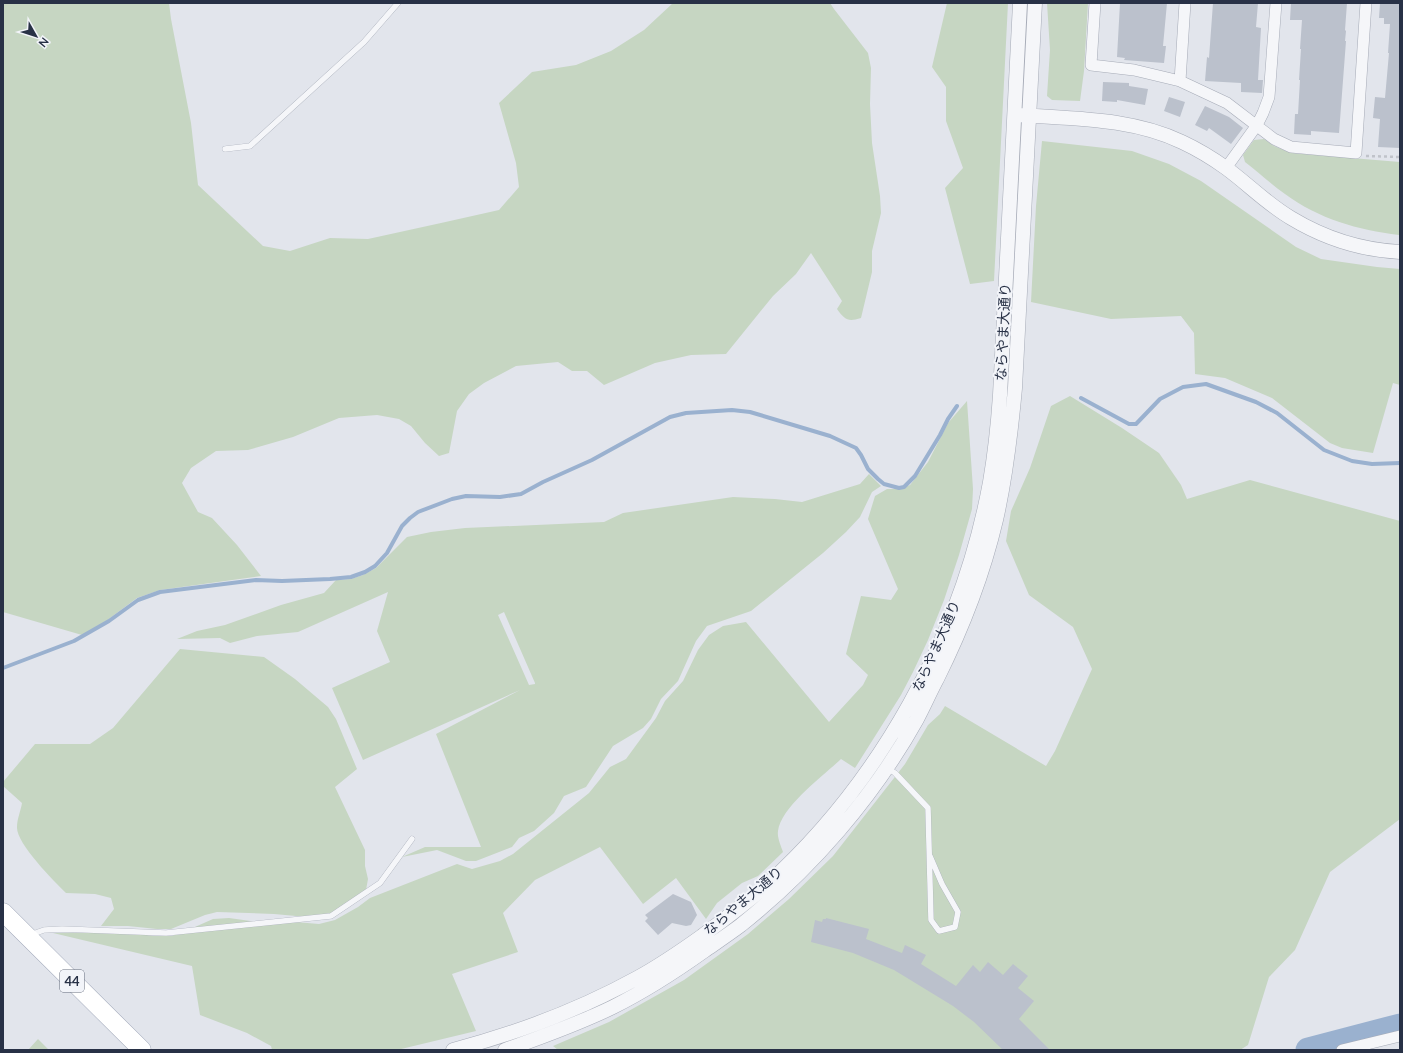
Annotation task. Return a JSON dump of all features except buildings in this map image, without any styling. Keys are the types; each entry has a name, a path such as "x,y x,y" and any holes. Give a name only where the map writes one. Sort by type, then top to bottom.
{"main road":[{"name":"44","path":"3,912 142,1050"}],"street":[{"name":"ならやま大通り","path":"505,1050 552,1034 615,1006 679,969 739,926 790,883 849,818 886,768 924,706 951,650 975,591 995,522 1004,482 1000,395 1020,3"},
{"name":"ならやま大通り","path":"453,1050 487,1041 550,1020 581,1006 642,975 673,956 731,915 764,887 825,826 876,759 903,716 938,647 964,582 981,523 1015,388 1035,3"},
{"path":"1095,3 1090,66 1134,70 1180,81 1227,103 1274,139 1291,147 1356,153 1366,3"},
{"path":"1180,81 1185,3"},
{"path":"1226,168 1257,125 1269,97 1276,3"},
{"path":"1014,114 1095,120 1137,126 1164,134 1182,142 1226,168 1290,218 1310,229 1356,245 1381,251 1400,252"},
{"path":"1342,1050 1400,1036"}],"lane":[{"path":"225,149 250,146 364,42 398,3"},
{"path":"886,768 895,773 928,808 932,920 939,931 955,927 958,912 942,884 930,856"},
{"path":"27,936 44,930 62,929 166,933 330,916 380,883 412,840"}],"path":[{"path":"1356,153 1364,156 1400,158"}],"green space":[{"path":"3,3 169,3 191,123 198,185 263,246 290,251 330,238 368,239 499,210 519,187 516,163 499,103 532,72 576,65 611,51 644,30 673,3 830,3 868,53 871,68 870,104 872,143 881,213 872,251 872,272 861,318 850,320 845,318 840,313 837,309 842,301 811,253 796,274 773,296 726,354 691,355 655,363 604,385 587,371 572,371 558,362 516,366 484,383 469,394 457,411 449,453 439,456 425,443 411,426 399,419 377,415 339,418 293,437 248,450 216,451 191,468 182,483 198,512 212,518 237,545 261,576 160,590 137,598 106,621 82,635 3,612"},
{"path":"947,3 1008,3 994,281 970,284 945,188 963,168 946,121 946,87 932,67"},
{"path":"1047,3 1088,3 1084,71 1080,101 1052,100 1047,96 1050,50"},
{"path":"1264,139 1274,146 1291,153 1400,162 1400,234 1384,233 1339,222 1311,210 1285,194 1245,162 1243,155 1254,140"},
{"path":"1042,141 1132,151 1169,164 1201,181 1296,247 1321,259 1400,269 1400,385 1393,383 1373,453 1342,448 1330,443 1272,398 1225,378 1195,374 1194,333 1181,316 1111,319 1031,302 1036,206"},
{"path":"1070,396 1159,453 1181,485 1187,499 1250,480 1400,521 1400,819 1330,872 1295,950 1269,977 1248,1045 1240,1050 558,1050 553,1046 609,1022 684,980 748,934 789,899 833,856 905,764 928,725 940,714 945,706 1046,766 1055,751 1092,669 1073,627 1029,595 1006,541 1011,511 1030,468 1051,406"},
{"path":"967,401 973,489 972,509 944,600 913,672 901,695 855,768 841,759 804,792 787,812 781,822 778,834 783,852 758,876 742,883 717,903 706,919 676,878 643,904 600,847 535,880 503,913 518,952 452,974 476,1031 397,1050 272,1050 271,1046 247,1033 200,1015 192,966 53,933 123,932 154,936 171,936 213,919 229,918 257,922 272,920 319,924 335,920 358,907 370,898 457,864 472,869 500,861 513,854 589,793 610,767 626,759 656,718 665,701 683,681 698,650 709,635 723,626 746,622 829,722 863,685 868,675 846,654 861,596 891,600 898,589 868,519 875,496 887,489 900,489 910,485 928,462 948,423"},
{"path":"869,474 881,486 872,492 860,517 846,532 823,553 751,611 707,626 696,641 678,681 661,699 651,719 643,728 613,746 586,787 564,796 554,813 534,831 519,838 512,847 476,861 466,861 437,850 402,857 425,847 481,847 436,734 520,690 363,760 332,688 390,662 377,631 388,592 298,632 257,636 230,643 220,638 177,639 197,631 225,625 281,605 324,593 336,580 351,579 376,568 407,537 431,532 465,528 604,522 623,513 733,497 802,502 860,484","holes":["504,612 535,683 529,685 498,615"]},
{"path":"180,649 264,657 295,679 328,707 336,719 357,769 335,787 365,850 365,866 368,879 366,890 330,914 307,917 217,912 205,915 171,929 101,926 114,909 111,898 95,894 66,893 37,862 18,834 17,827 22,803 3,786 3,782 35,744 90,744 113,728"},
{"path":"38,1039 49,1050 28,1050"}],"waterway":[{"path":"1081,398 1129,424 1136,424 1160,399 1183,387 1206,384 1256,402 1277,413 1324,450 1352,461 1372,464 1400,463"},
{"path":"3,668 74,641 109,621 138,600 160,592 256,580 282,581 351,577 365,572 375,566 387,553 402,526 418,512 452,499 466,496 500,497 521,494 543,482 592,460 670,417 686,413 732,410 750,412 830,436 856,448 868,469 878,479 884,484 899,488 904,487 915,476 957,406"},
{"path":"1308,1050 1400,1026"}]}
